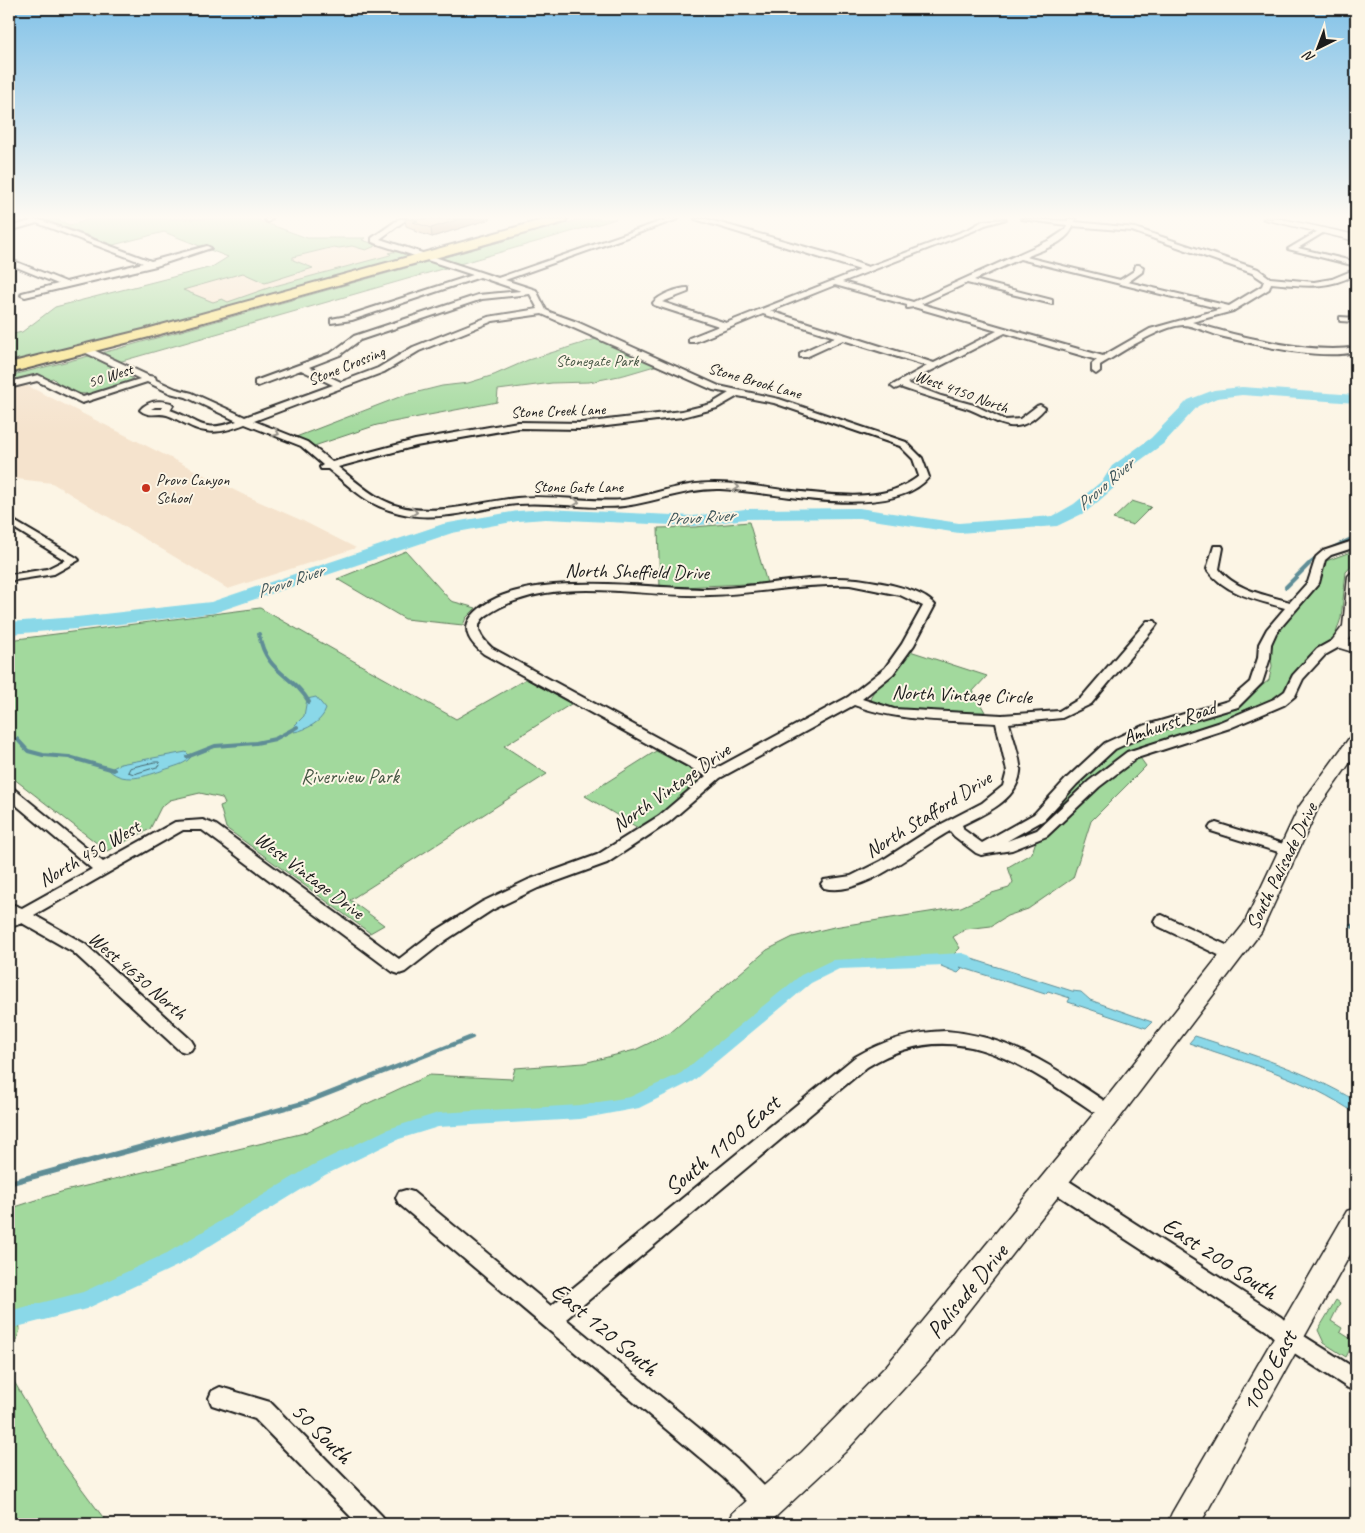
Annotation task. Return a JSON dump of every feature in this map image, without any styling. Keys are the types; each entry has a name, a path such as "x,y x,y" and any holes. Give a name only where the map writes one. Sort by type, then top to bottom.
{"highway":[{"path":"9,368 300,291"}],"street":[{"path":"25,295 41,291"},
{"path":"334,321 350,318 432,291"},
{"path":"529,291 533,292 543,311"},
{"path":"684,291 660,300 658,303 726,326"},
{"path":"692,340 813,291"},
{"path":"863,291 1104,359"},
{"path":"903,309 946,291"},
{"path":"1005,291 1050,302"},
{"path":"1156,291 1230,309"},
{"path":"1096,371 1095,366 1104,359 1154,330 1230,309 1260,291"},
{"path":"258,382 342,352 356,338 476,298 533,292"},
{"name":"Stone Crossing","path":"165,410 203,429 210,431 220,430 381,370 416,348 491,319 543,311"},
{"name":"Stone Brook Lane","path":"543,311 716,388 776,401 890,438 913,451 923,470"},
{"path":"761,311 935,366 1003,331"},
{"path":"1343,319 1356,320"},
{"path":"1183,322 1220,335 1304,349 1336,353 1356,350"},
{"path":"803,354 842,337"},
{"name":"Stone Gate Lane","path":"85,349 173,391 189,395 209,405 201,410 209,414 227,410 304,444 372,500 388,507 410,512 434,513 519,501 622,503 704,486 844,499 865,498 909,488 924,477 923,470"},
{"name":"West 4150 North","path":"935,366 896,386 971,407 1003,423 1022,422 1040,408"},
{"path":"302,367 341,385"},
{"name":"50 West","path":"9,385 38,378 82,400 148,379"},
{"name":"Stone Creek Lane","path":"320,469 415,443 518,425 582,426 682,414 714,406 736,393"},
{"path":"9,521 73,560 50,572 9,578"},
{"path":"953,823 960,833 982,850 1039,817 1072,781 1110,746 1145,730 1233,704 1256,683 1270,632 1313,583 1320,560 1328,553 1356,543"},
{"path":"1218,548 1213,569 1218,577 1237,588 1293,607"},
{"name":"Amhurst Road","path":"982,850 1007,847 1042,833 1094,784 1132,755 1224,725 1279,702 1290,693 1297,678 1321,652 1338,642 1351,626 1356,576"},
{"name":"North Sheffield Drive","path":"716,775 488,651 476,640 471,630 471,624 488,606 508,596 583,586 708,592 849,582 865,584 924,600"},
{"name":"North Vintage Drive","path":"399,968 440,936 487,906 533,884 602,858 630,842 664,819 716,775 853,700 889,671 908,645 929,605 924,600"},
{"name":"North Vintage Circle","path":"853,700 879,710 900,714 1002,719 1044,717 1075,708 1086,701 1151,624"},
{"path":"1338,642 1356,648"},
{"name":"North Stafford Drive","path":"830,884 854,881 886,865 953,823 969,817 987,806 1009,788 1014,771 1002,719"},
{"name":"South Palisade Drive","path":"1173,1033 1253,927 1308,808 1356,741"},
{"path":"9,792 102,869"},
{"name":"West Vintage Drive","path":"192,824 211,828 399,968"},
{"name":"North 450 West","path":"13,916 180,825 192,824"},
{"path":"1216,828 1288,850"},
{"name":"West 4630 North","path":"13,916 79,948 185,1045"},
{"path":"1162,921 1233,955"},
{"name":"Palisade Drive","path":"744,1524 833,1445 883,1392 1173,1033"},
{"name":"South 1100 East","path":"552,1318 861,1062 892,1046 923,1039 938,1039 976,1042 1001,1048 1031,1064 1109,1113"},
{"name":"East 200 South","path":"1054,1182 1274,1324 1289,1338 1356,1381"},
{"name":"East 120 South","path":"406,1198 732,1470 766,1505"},
{"name":"1000 East","path":"1183,1524 1356,1219"},
{"name":"50 South","path":"220,1398 262,1410 374,1524"}],"shaded area":[{"path":"179,291 270,291 213,307 116,309"},
{"name":"Provo Canyon School","path":"24,384 242,494 303,521 356,548 228,589 52,483 9,478 9,388"}],"green space":[{"path":"120,291 184,291 213,302 222,299 228,302 261,291 287,291 155,327 9,363 9,335 22,332 55,307"},
{"path":"326,291 367,291 108,365 133,379 99,392 80,394 62,386 53,378 9,389 9,376 117,349"},
{"name":"Stonegate Park","path":"599,338 658,365 624,375 589,382 552,383 498,390 497,402 377,425 314,446 296,437 402,396 442,386 468,383 494,375 528,360"},
{"path":"1132,501 1151,507 1133,525 1113,519"},
{"path":"749,522 767,583 660,588 658,528"},
{"path":"1356,550 1356,561 1346,572 1341,618 1336,633 1332,639 1311,654 1288,688 1275,699 1238,717 1135,751 1146,766 1091,821 1073,878 1028,909 1007,916 991,926 966,929 953,937 960,948 953,955 849,960 817,970 685,1073 636,1098 599,1106 435,1117 374,1140 263,1200 171,1256 86,1293 19,1312 20,1330 9,1360 9,1209 61,1192 304,1133 429,1075 512,1079 515,1068 584,1063 635,1050 670,1033 767,950 793,937 834,927 961,907 992,893 1009,888 1013,882 1008,867 1032,853 1045,813 1114,748 1240,704 1269,680 1272,666 1270,649 1272,638 1284,620 1305,602 1318,584 1326,561"},
{"path":"406,551 451,601 476,608 466,618 463,625 405,619 337,579"},
{"name":"Riverview Park","path":"260,608 456,719 526,679 571,704 504,746 547,774 350,900 384,925 370,933 226,828 220,806 225,804 222,798 200,793 170,800 161,807 150,829 107,851 9,775 9,640"},
{"path":"910,651 987,676 973,691 985,712 904,712 873,703 870,698 874,691"},
{"path":"656,751 698,775 696,785 653,821 640,829 585,796"},
{"path":"1336,1300 1340,1303 1331,1321 1342,1328 1340,1332 1354,1341 1346,1357 1324,1343 1318,1330"},
{"path":"9,1373 59,1458 108,1524 9,1524"}],"water":[{"path":"316,697 326,709 324,714 313,725 294,732 294,726 304,716 307,699"},
{"path":"186,752 191,757 184,763 138,777 123,777 109,770 120,764"},
{"path":"953,955 969,958 1072,991 1081,992 1090,1000 1152,1022 1146,1028 1068,1002 1070,998 1048,991 1045,994 960,967 962,969 958,973 941,966"},
{"path":"1195,1036 1298,1072 1337,1090 1356,1101 1356,1114 1337,1101 1275,1072 1189,1043"}],"waterway":[{"name":"Provo River","path":"9,628 77,623 214,607 449,528 518,516 546,514 693,521 745,514 859,513 959,528 1057,521 1080,508 1109,483 1118,469 1157,441 1193,403 1214,394 1242,391 1356,399"},
{"path":"1307,565 1325,551 1356,536"},
{"path":"1286,587 1309,564"},
{"path":"259,634 268,658 303,693 309,702"},
{"path":"187,757 215,746 256,743 275,739 297,727"},
{"path":"17,739 28,751 43,755 69,757 114,770"},
{"path":"1351,926 1356,927"},
{"path":"9,1320 86,1300 173,1259 319,1170 394,1134 438,1120 580,1112 633,1103 687,1077 806,979 837,964 962,958 966,960"},
{"path":"208,1129 307,1102 472,1037"},
{"path":"9,1183 212,1128"}],"place":[{"name":"Provo Canyon School","path":"146,488"}]}
